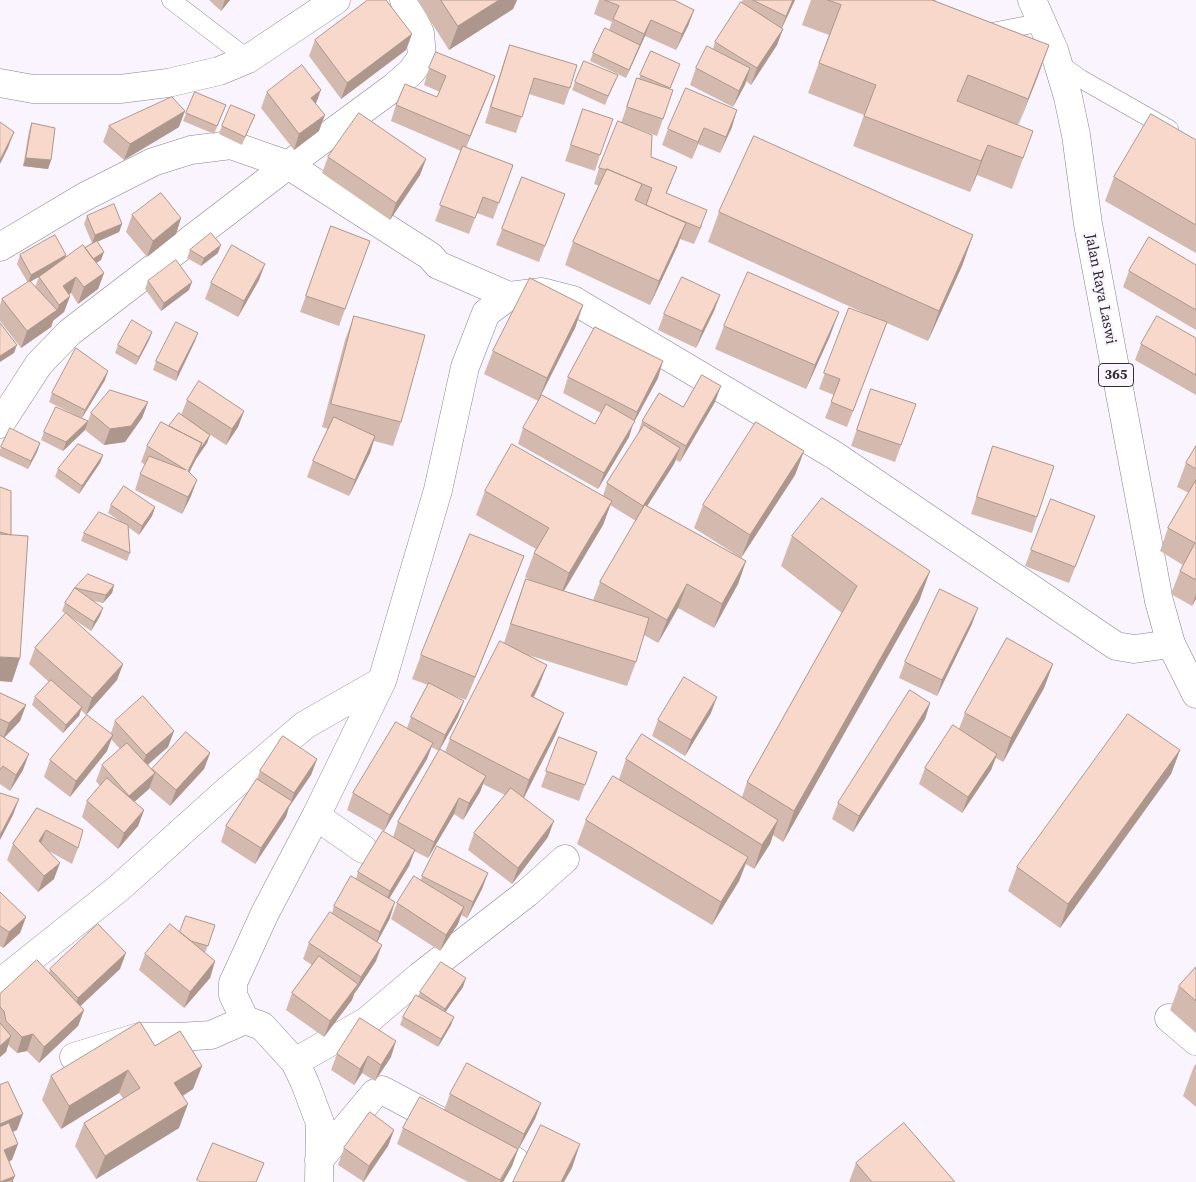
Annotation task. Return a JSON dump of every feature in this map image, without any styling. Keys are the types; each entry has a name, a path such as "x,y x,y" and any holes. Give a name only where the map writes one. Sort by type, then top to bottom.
{"street":[{"path":"0,83 33,89 120,89 168,83 219,71 248,59 336,0"},
{"path":"0,424 39,364 70,332 394,87 412,71 422,57 420,33 404,0"},
{"name":"Jalan Raya Laswi","path":"1037,11 1058,63 1076,135 1088,224 1157,591 1171,644 1196,694"},
{"path":"0,247 84,197 122,176 153,162 191,150 231,146 288,166 430,256 438,265 509,296 542,292 573,300 834,455 1122,648 1171,644"},
{"path":"245,1020 233,996 233,983 265,913 316,816 382,681 438,490 465,366 486,314 509,296"},
{"path":"0,983 119,888 228,790 305,725 382,681"},
{"path":"316,816 363,849"},
{"path":"295,1062 367,1021 420,976 527,893 565,859"},
{"path":"1169,1018 1196,1041"},
{"path":"74,1057 139,1037 179,1038 211,1035 245,1020 262,1026 295,1062 320,1123 319,1171"},
{"path":"319,1171 375,1093 382,1090 515,1161 518,1166 512,1182"}],"lane":[{"path":"171,0 248,59"},
{"path":"973,29 992,32 1037,11"},
{"path":"1058,63 1081,79 1187,139"}],"building":[{"path":"368,0 386,0 412,34 347,83 315,40"},
{"path":"441,0 499,0 458,26"},
{"path":"605,0 674,0 694,10 682,34 651,20 644,34 613,19 619,6"},
{"path":"753,0 793,0 786,16"},
{"path":"828,0 932,0 1049,45 1028,99 968,75 957,101 1033,131 1023,158 988,145 981,161 864,116 876,85 819,63 841,5"},
{"path":"741,2 783,29 757,68 715,42"},
{"path":"605,28 640,45 629,70 593,53"},
{"path":"510,45 577,65 570,88 534,78 522,117 491,107"},
{"path":"707,46 750,68 739,91 696,68"},
{"path":"651,51 680,64 670,88 640,75"},
{"path":"436,52 495,76 470,136 396,105 405,84 437,97 446,76 429,68"},
{"path":"584,61 618,75 608,96 575,82"},
{"path":"302,65 321,90 311,98 325,115 299,134 267,92"},
{"path":"637,78 673,90 663,119 627,107"},
{"path":"686,88 737,110 726,137 704,128 698,142 668,129"},
{"path":"195,92 226,105 217,126 186,113"},
{"path":"172,97 185,111 130,144 109,126"},
{"path":"231,105 255,115 245,137 222,126"},
{"path":"583,109 613,119 600,155 571,145"},
{"path":"359,113 426,159 396,203 328,157"},
{"path":"1151,114 1196,140 1196,225 1114,177"},
{"path":"618,121 652,135 651,157 677,167 666,193 707,210 700,228 646,205 652,188 607,169 599,168"},
{"path":"0,122 14,132 0,160"},
{"path":"32,123 55,128 51,160 26,158"},
{"path":"754,136 973,235 939,311 719,212"},
{"path":"463,146 513,165 499,203 483,197 475,218 440,205"},
{"path":"607,169 642,184 635,200 686,223 659,281 573,242"},
{"path":"522,177 565,194 545,246 502,229"},
{"path":"161,193 181,218 153,241 132,215"},
{"path":"114,204 122,224 95,235 87,216"},
{"path":"331,226 370,241 345,309 306,296"},
{"path":"211,233 221,245 204,258 190,250"},
{"path":"55,235 66,255 31,275 20,255"},
{"path":"1149,237 1196,265 1196,310 1129,271"},
{"path":"97,241 104,252 93,259 85,248"},
{"path":"83,245 104,273 84,287 76,277 63,286 70,296 59,305 39,277"},
{"path":"232,245 265,264 244,301 211,283"},
{"path":"176,260 192,282 164,303 148,281"},
{"path":"748,272 839,312 815,365 724,326"},
{"path":"682,277 720,295 702,331 664,314"},
{"path":"530,278 583,305 547,378 493,351"},
{"path":"30,281 57,310 27,331 2,299"},
{"path":"849,308 887,322 853,411 831,402 840,379 824,373"},
{"path":"354,316 425,335 401,422 331,404"},
{"path":"1157,316 1196,338 1196,375 1141,344"},
{"path":"132,320 152,332 139,357 118,345"},
{"path":"176,322 198,333 178,372 156,361"},
{"path":"0,323 17,345 0,356"},
{"path":"595,327 663,361 637,412 568,377"},
{"path":"76,348 108,371 85,410 52,393"},
{"path":"702,375 721,386 686,446 642,421 659,393 683,407"},
{"path":"199,381 244,411 232,429 187,400"},
{"path":"871,389 916,404 901,445 857,430"},
{"path":"110,390 148,402 131,426 110,429 91,413"},
{"path":"542,395 595,424 606,404 635,421 604,473 523,428"},
{"path":"56,407 88,421 66,442 44,432"},
{"path":"179,413 210,435 199,451 202,443 169,426"},
{"path":"334,417 375,436 355,480 313,461"},
{"path":"161,422 202,443 188,471 197,480 188,497 140,474 149,456 186,470 147,446"},
{"path":"756,422 804,451 750,535 703,505"},
{"path":"644,425 680,448 643,506 607,483"},
{"path":"10,428 40,443 31,461 1,447"},
{"path":"78,444 103,455 82,486 58,469"},
{"path":"512,444 612,501 569,573 534,553 549,528 485,491"},
{"path":"993,446 1054,466 1037,517 977,497"},
{"path":"1196,446 1196,469 1186,463"},
{"path":"1196,480 1196,580 1180,571 1195,543 1168,528"},
{"path":"124,486 155,507 142,526 111,505"},
{"path":"0,487 11,491 11,535 0,532"},
{"path":"822,498 930,571 794,811 747,782 857,586 792,536"},
{"path":"1051,499 1095,516 1075,567 1031,550"},
{"path":"645,505 746,561 722,604 687,584 667,620 600,582"},
{"path":"99,512 128,525 130,553 84,533"},
{"path":"0,534 28,536 20,658 0,657"},
{"path":"470,534 524,556 475,677 421,655"},
{"path":"88,574 114,585 106,595 75,588"},
{"path":"526,579 649,618 636,662 511,624"},
{"path":"75,588 103,608 94,622 65,603"},
{"path":"940,589 978,608 942,680 905,662"},
{"path":"66,613 123,664 92,698 35,648"},
{"path":"1007,638 1053,664 1011,738 965,713"},
{"path":"500,641 547,665 531,696 564,713 529,780 450,739"},
{"path":"684,677 717,697 691,740 658,720"},
{"path":"51,680 82,707 66,725 35,697"},
{"path":"429,683 464,701 445,735 411,717"},
{"path":"910,690 930,703 859,816 838,803"},
{"path":"0,693 26,705 9,723 0,719"},
{"path":"143,696 174,731 146,755 115,721"},
{"path":"1128,714 1180,750 1068,904 1017,867"},
{"path":"87,715 113,735 76,781 50,760"},
{"path":"396,722 433,743 390,815 353,793"},
{"path":"953,725 997,754 968,797 925,768"},
{"path":"186,732 210,753 176,790 152,769"},
{"path":"642,734 778,820 762,845 626,759"},
{"path":"0,735 29,754 16,775 3,766 0,770"},
{"path":"283,736 317,759 294,793 260,771"},
{"path":"559,737 597,752 585,785 546,771"},
{"path":"127,743 155,773 129,796 102,765"},
{"path":"440,749 486,776 469,803 459,798 434,842 398,822"},
{"path":"613,776 748,857 721,902 586,820"},
{"path":"107,778 144,810 124,833 87,801"},
{"path":"257,779 292,801 261,848 226,826"},
{"path":"511,788 554,821 518,868 474,833"},
{"path":"0,793 19,799 0,835"},
{"path":"37,808 83,830 78,848 46,830 39,841 60,863 44,876 13,844"},
{"path":"383,831 415,850 390,891 358,872"},
{"path":"437,846 488,873 473,902 422,876"},
{"path":"351,876 395,902 380,932 334,906"},
{"path":"414,876 464,907 446,935 397,903"},
{"path":"0,892 26,917 9,932 0,926"},
{"path":"330,912 382,945 361,977 309,943"},
{"path":"186,916 215,925 208,946 191,941 180,932"},
{"path":"98,924 126,953 78,998 50,969"},
{"path":"170,924 215,961 190,992 145,954"},
{"path":"319,956 358,984 330,1021 292,993"},
{"path":"37,960 84,1010 44,1047 33,1034 22,1037 6,1021 4,1011 0,1007 0,994"},
{"path":"441,962 466,978 445,1009 420,992"},
{"path":"1196,967 1196,1001 1179,986"},
{"path":"416,995 454,1017 441,1039 403,1017"},
{"path":"360,1018 396,1041 381,1065 368,1056 360,1069 337,1054"},
{"path":"140,1022 155,1046 180,1031 202,1066 174,1083 188,1104 105,1156 84,1123 140,1088 128,1070 69,1106 51,1076"},
{"path":"0,1023 11,1036 0,1046"},
{"path":"467,1063 541,1103 524,1134 450,1094"},
{"path":"8,1082 23,1114 0,1124 0,1085"},
{"path":"420,1097 518,1149 500,1180 403,1128"},
{"path":"370,1112 394,1130 369,1166 344,1148"},
{"path":"9,1123 18,1144 4,1150 15,1176 0,1182 0,1127"},
{"path":"904,1123 955,1182 872,1182 856,1163"},
{"path":"541,1125 580,1144 561,1182 513,1182"},
{"path":"213,1143 264,1163 256,1182 201,1182 197,1180"}]}
